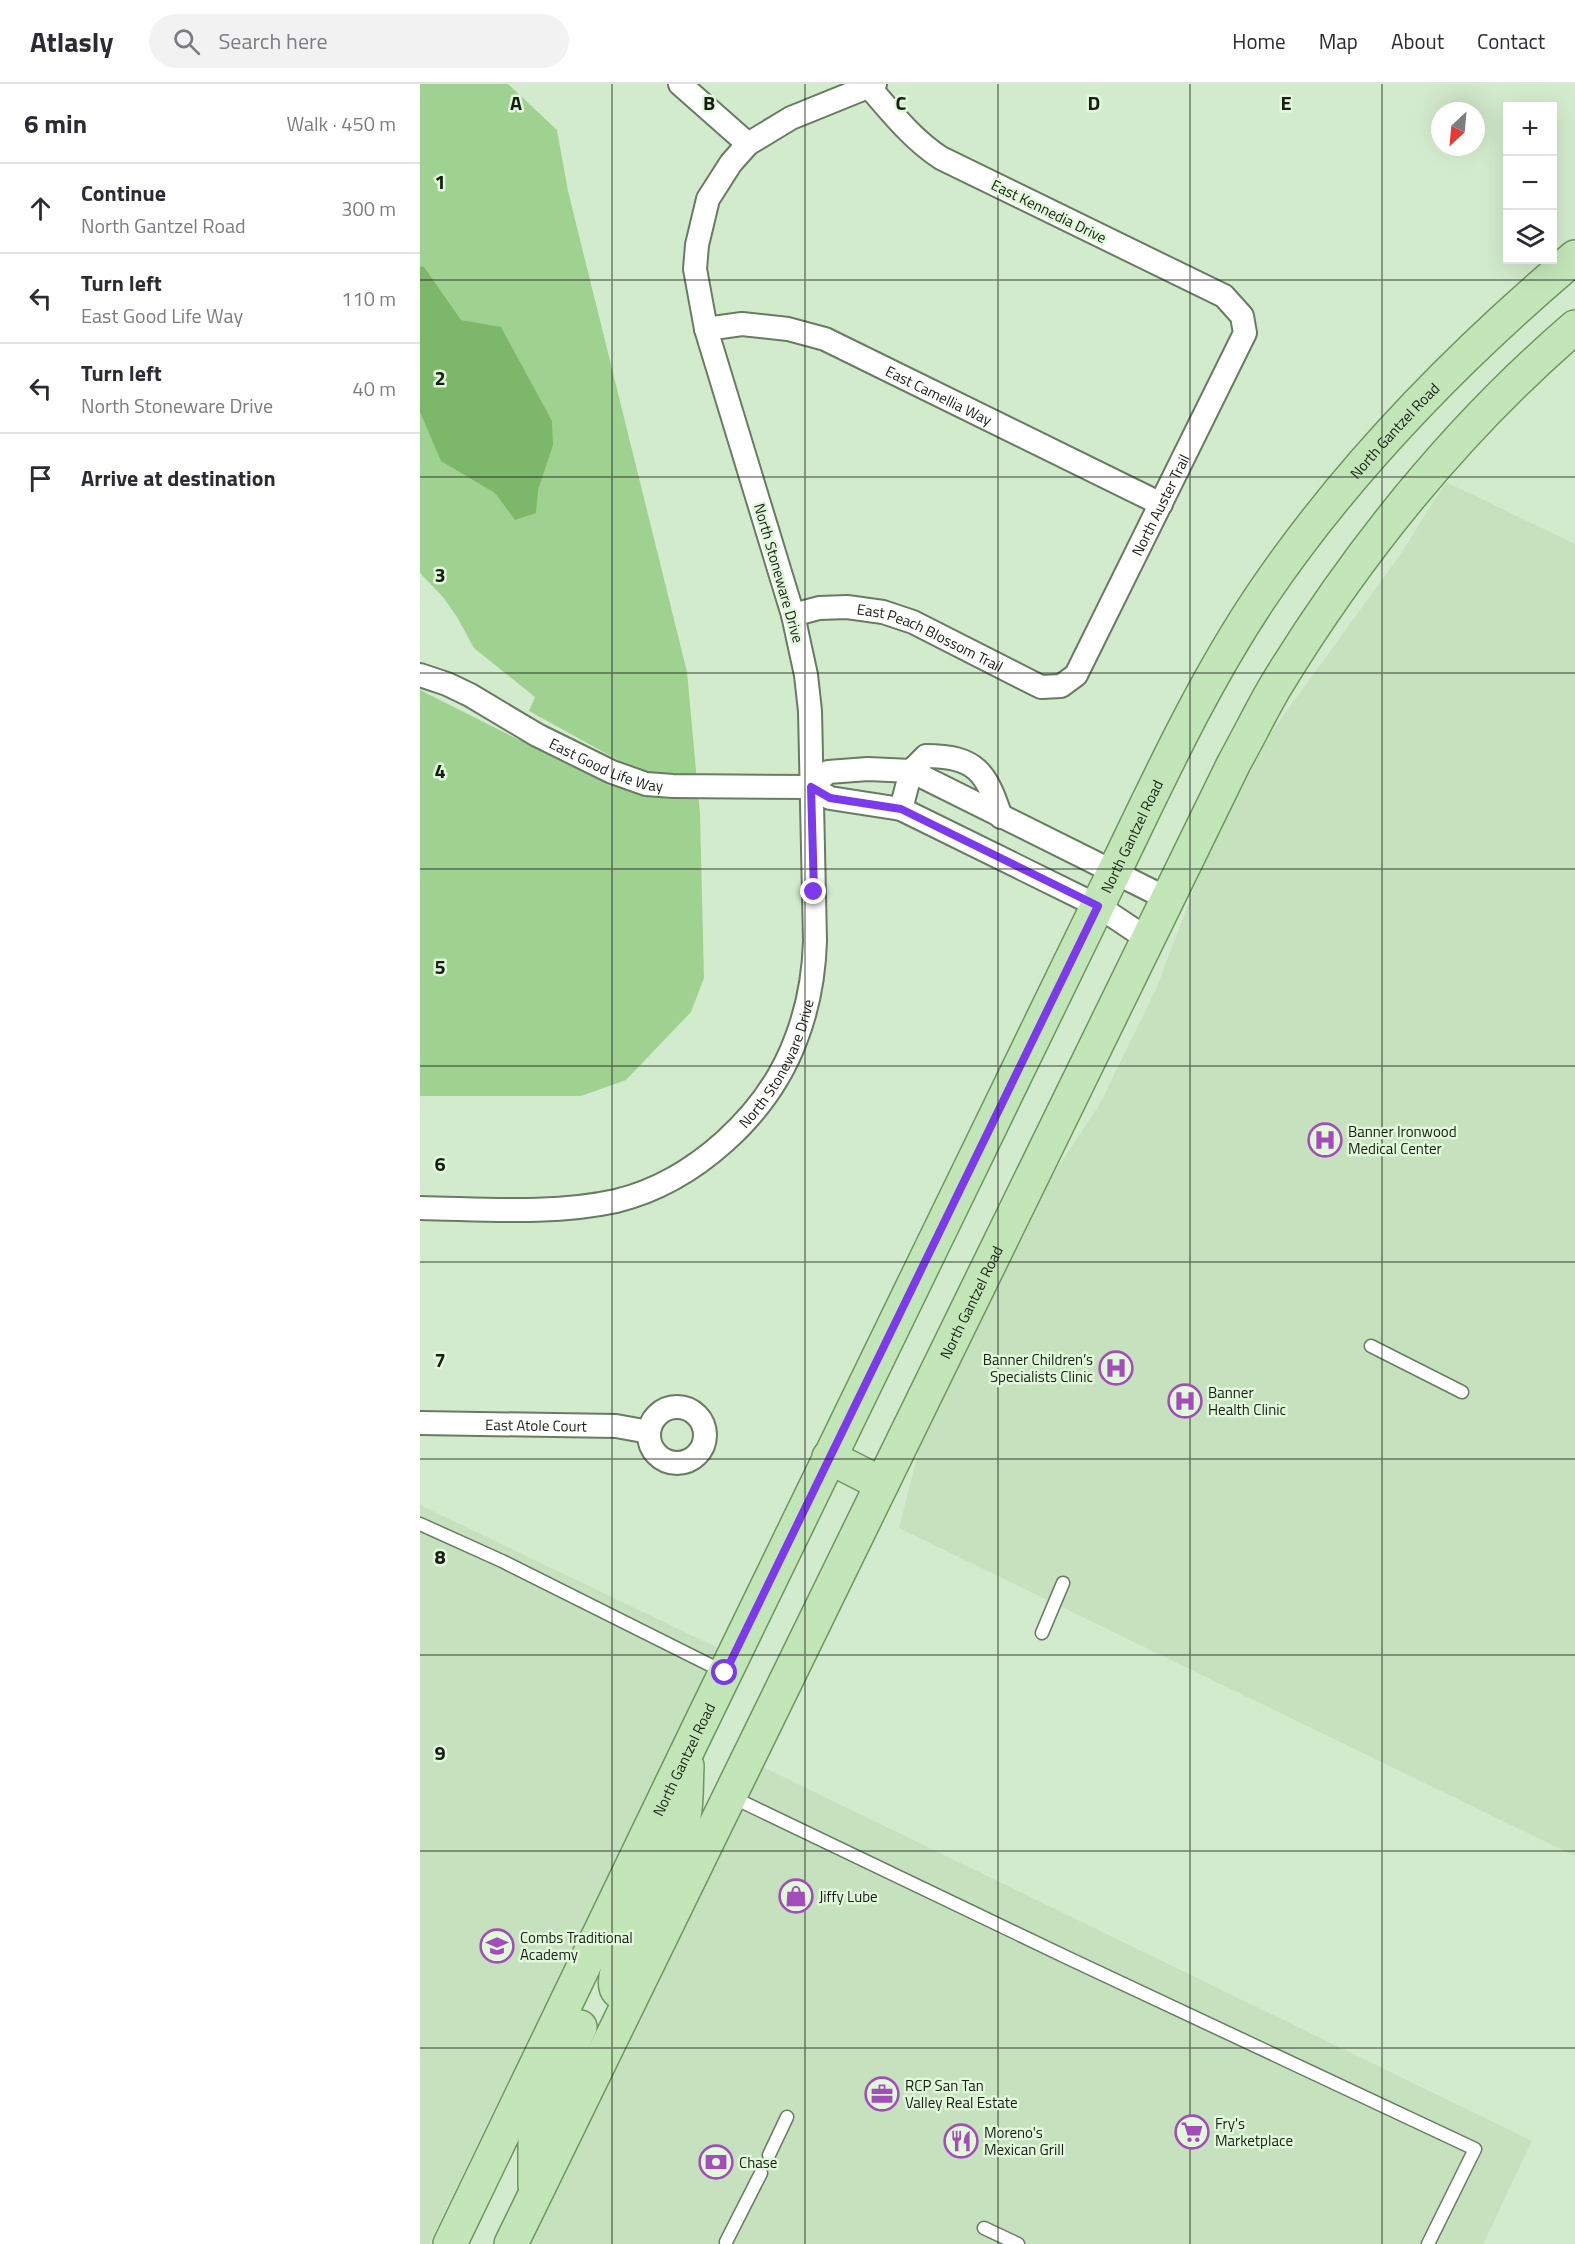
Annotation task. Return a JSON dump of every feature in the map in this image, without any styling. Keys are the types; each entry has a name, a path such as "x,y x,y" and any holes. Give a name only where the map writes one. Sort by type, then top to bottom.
{"main road":[{"name":"North Gantzel Road","path":"450,2244 582,1975 829,1457 1199,701 1262,595 1303,539 1393,431 1492,329 1575,257"},
{"name":"North Gantzel Road","path":"511,2244 1234,763 1274,689 1340,588 1413,491 1462,435 1575,327"},
{"path":"829,1457 882,1484"},
{"path":"630,1998 615,1987 616,1974 627,1944 684,1818 688,1749"},
{"path":"535,2194 535,2139 547,2101 588,2005 590,1990 582,1975"}],"street":[{"path":"680,84 748,144"},
{"name":"North Stoneware Drive","path":"420,1208 560,1209 617,1200 650,1191 680,1176 723,1143 773,1086 796,1040 814,971 815,941 810,711 806,675 793,615 706,329 695,269 701,222 708,199 718,180 748,144 791,118 872,86"},
{"name":"East Kennedia Drive","path":"872,86 911,135 941,158 1224,297 1242,316"},
{"name":"North Auster Trail","path":"1061,686 1076,675 1245,333 1242,316"},
{"name":"East Camellia Way","path":"706,329 742,324 789,329 825,339 1161,504"},
{"name":"East Peach Blossom Trail","path":"793,615 819,608 883,612 913,622 1041,687 1061,686"},
{"name":"East Good Life Way","path":"420,675 470,695 537,735 612,772 646,784 811,787 830,798 901,809 1098,906 1149,939"},
{"path":"901,809 911,771 926,756 949,756 970,765 981,773 992,790 1001,817"},
{"path":"811,787 828,772 868,769 911,771 1113,874 1168,899"},
{"name":"East Atole Court","path":"420,1423 616,1426 649,1432"}],"lane":[{"path":"1371,1346 1462,1392"},
{"path":"420,1524 502,1561 725,1673"},
{"path":"1042,1633 1064,1583"},
{"path":"730,1796 1475,2149 1428,2244"},
{"path":"769,2154 787,2117"},
{"path":"726,2242 760,2173"},
{"path":"984,2228 1018,2244"}],"shaded area":[{"path":"420,84 508,84 557,130 568,191 687,672 700,814 704,978 691,1012 626,1080 581,1096 420,1096 420,690 611,786 618,760 529,711 535,697 474,648 443,597 420,573"},
{"path":"420,266 424,267 461,320 501,327 552,421 553,445 538,490 536,513 515,520 495,493 441,461 420,412"},
{"name":"Banner Ironwood Medical Center","path":"1446,482 1575,544 1575,1856 899,1528 919,1449 1052,1176 1100,1104 1157,987 1203,865 1270,734 1400,555"},
{"name":"Combs Traditional Academy","path":"420,1505 718,1648 429,2244 420,2244"},
{"path":"763,1767 1532,2141 1483,2244 530,2244"}],"place":[{"name":"Banner Ironwood Medical Center","path":"1325,1140"},
{"name":"Banner Children’s Specialists Clinic","path":"1116,1368"},
{"name":"Banner Health Clinic","path":"1185,1401"},
{"name":"Jiffy Lube","path":"796,1896"},
{"name":"Combs Traditional Academy","path":"497,1946"},
{"name":"RCP San Tan Valley Real Estate","path":"882,2094"},
{"name":"Fry's Marketplace","path":"1192,2132"},
{"name":"Moreno's Mexican Grill","path":"961,2141"},
{"name":"Chase","path":"716,2162"}],"route":[{"path":"725,1673 1098,906 901,809 830,798 811,787 814,892"}]}
